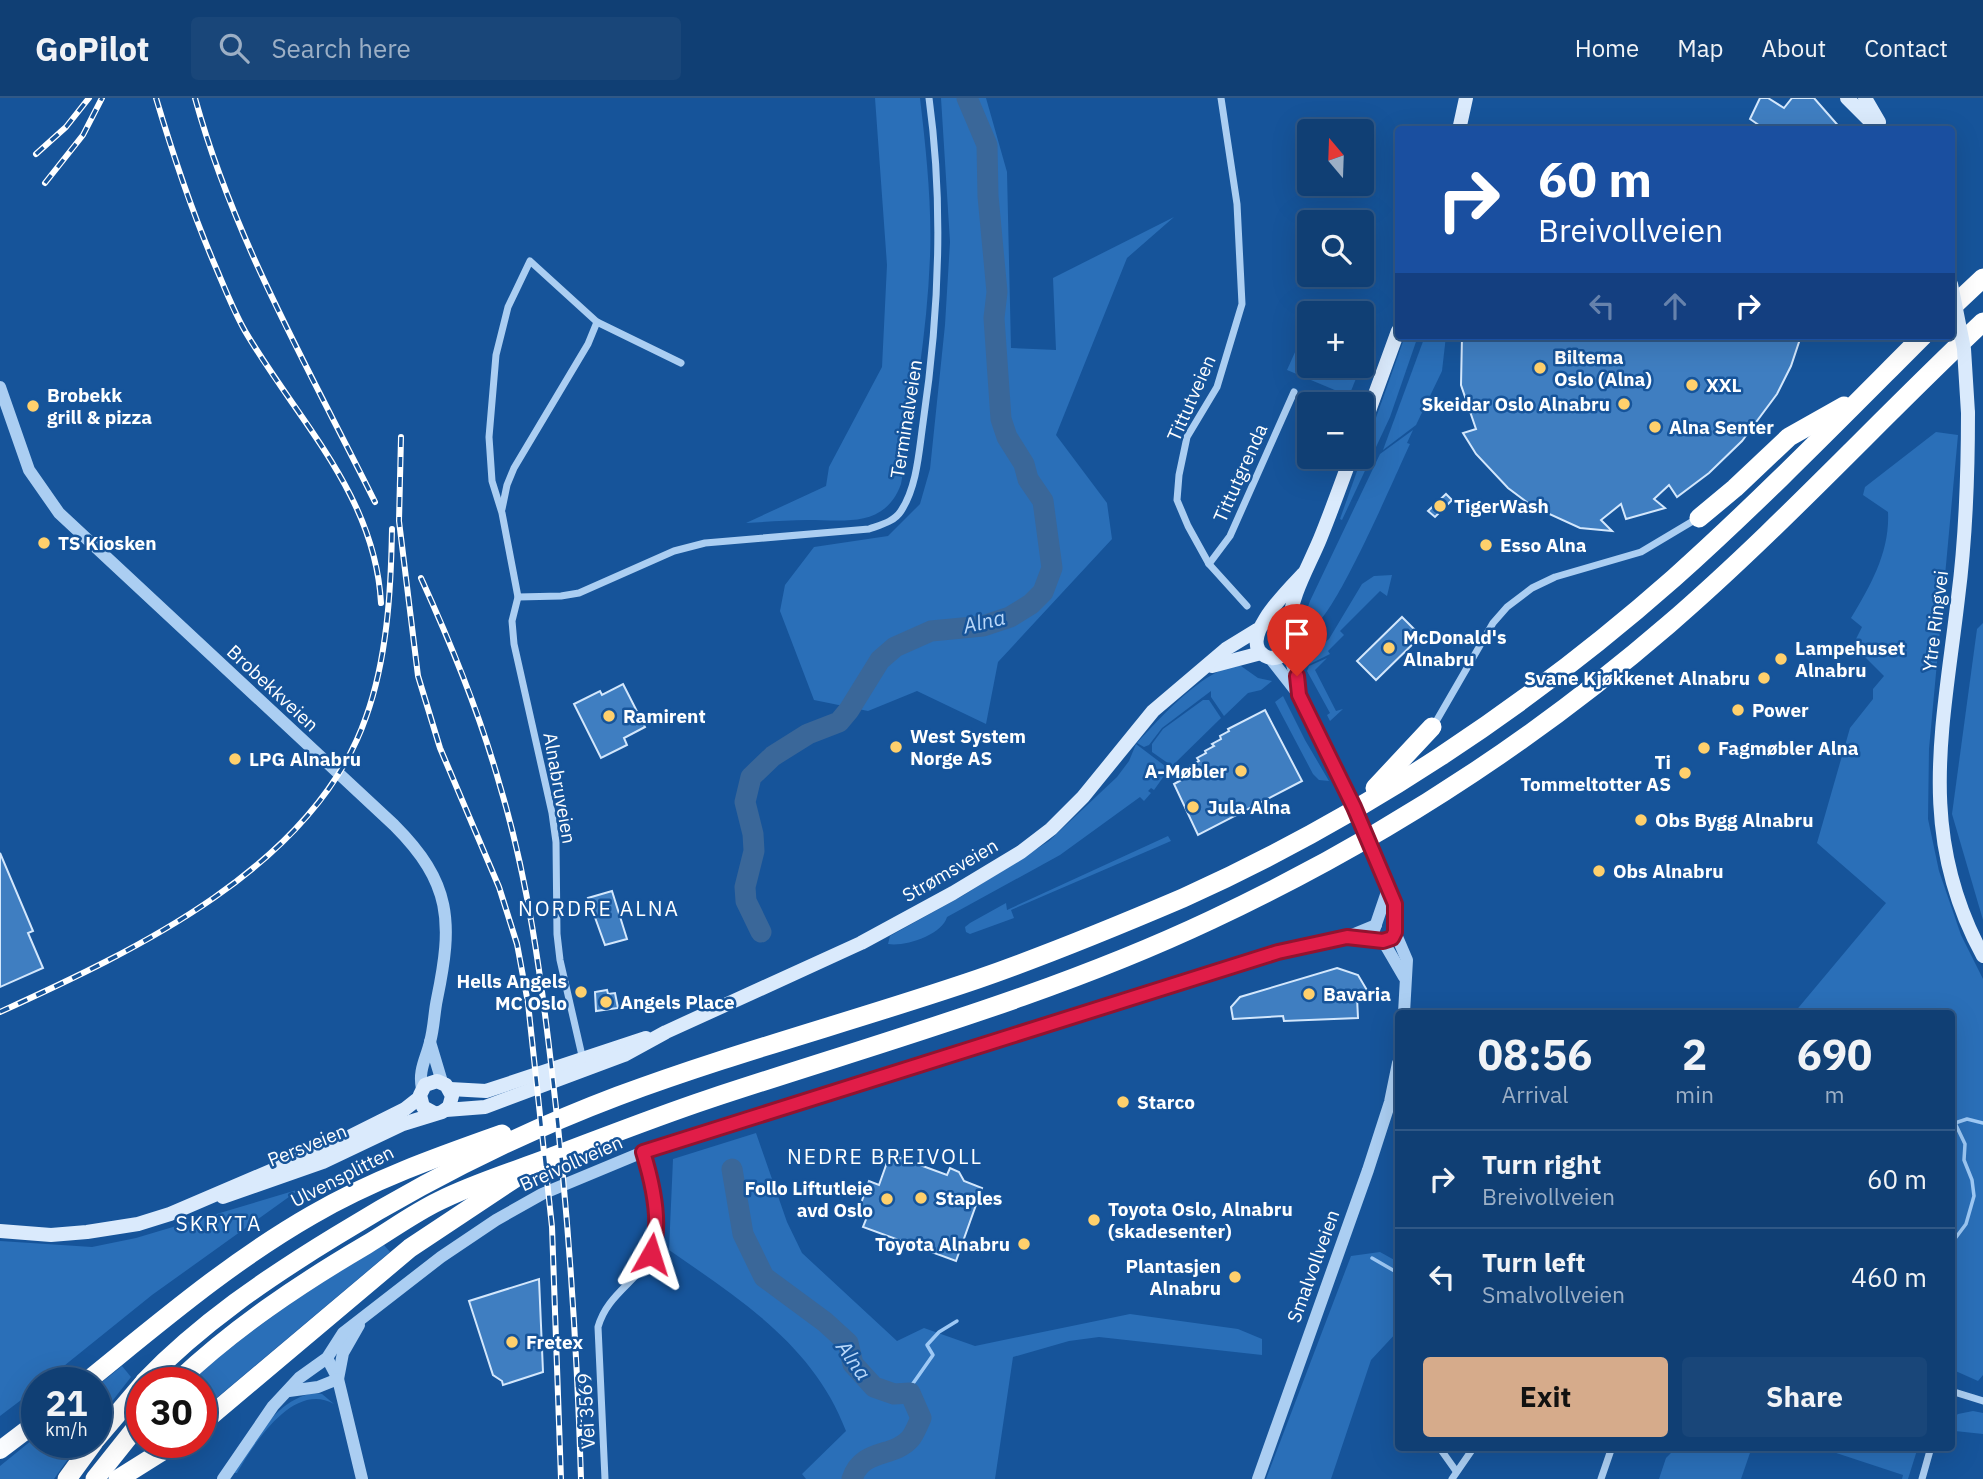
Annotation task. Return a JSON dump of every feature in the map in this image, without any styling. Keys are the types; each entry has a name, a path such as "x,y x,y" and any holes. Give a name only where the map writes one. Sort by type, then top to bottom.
{"highway":[{"path":"1955,304 1983,278"},
{"path":"194,1367 223,1341 284,1296 418,1212 488,1178 544,1160 669,1112 940,1025 1104,967 1239,906 1382,829 1499,755 1646,644 1759,543 1983,322"},
{"path":"162,1367 216,1317 272,1277 362,1220 489,1152 617,1097 978,979 1063,947 1188,895 1356,808 1479,730 1611,631 1676,576 1919,340"},
{"path":"1699,518 1789,437 1862,397"},
{"path":"1356,808 1432,727"},
{"name":"Ulvensplitten","path":"105,1367 208,1284 267,1242 338,1200 419,1164 617,1097"},
{"path":"217,1411 410,1248 544,1160"},
{"path":"112,1421 126,1404"},
{"path":"0,1450 21,1434"},
{"path":"95,1479 126,1440"},
{"path":"67,1479 82,1458"},
{"path":"118,1479 153,1458"}],"main road":[{"path":"1460,126 1466,98"},
{"path":"1847,98 1877,126"},
{"path":"1865,98 1879,126"},
{"name":"Ytre Ringvei","path":"1955,304 1964,349 1968,413 1963,555 1942,719 1938,783 1940,817 1949,869 1959,903 1983,956"},
{"path":"1374,397 1395,339"},
{"name":"Strømsveien","path":"1289,626 1292,605 1303,574 1320,539 1346,469"},
{"name":"Strømsveien","path":"446,1086 486,1091 624,1055 861,943 1021,852 1068,814 1142,723 1175,691 1226,649 1261,626 1303,574"},
{"path":"1280,621 1289,626 1293,636 1289,651 1283,656 1266,655 1256,644 1261,626 1280,621"},
{"name":"Strømsveien","path":"1204,668 1266,655"},
{"name":"Strømsveien","path":"440,1112 485,1107 584,1065"},
{"path":"428,1083 446,1086 452,1100 440,1112 426,1110 421,1094 428,1083"},
{"name":"Persveien","path":"191,1205 227,1187 342,1140 405,1109 421,1094"},
{"name":"Persveien","path":"0,1231 51,1235 138,1224 191,1205 234,1195 302,1170 403,1124 440,1112"}],"street":[{"name":"Terminalveien","path":"518,597 579,593 674,551 705,543 869,529 887,523 901,512 916,470 934,344 940,204 929,98"},
{"name":"Tittutveien","path":"1221,98 1237,204 1241,304 1217,387 1187,437 1177,500 1209,564 1247,606"},
{"name":"Alnabruveien","path":"584,1065 560,960 556,842 552,813 514,644 512,621 518,597 502,513 492,481 489,437 496,355 508,307 530,261 597,322 681,363"},
{"name":"Alnabruveien","path":"502,513 507,485 514,468 588,344 597,322"},
{"name":"Brobekkveien","path":"0,387 29,470 59,513 394,825 423,857 438,887 447,933 430,1042 421,1074 421,1094"},
{"name":"Tittutgrenda","path":"1209,564 1230,536 1294,392"},
{"path":"1432,727 1493,623 1507,607 1543,582 1641,552 1699,518"},
{"path":"1289,651 1299,695"},
{"path":"1266,655 1299,695 1332,761 1395,904 1392,938 1381,940"},
{"path":"1386,884 1374,933 1404,978"},
{"path":"1377,924 1389,921 1406,960 1404,1010"},
{"name":"Breivollveien","path":"327,1358 343,1334 440,1257 496,1220 542,1194 643,1152 1278,952 1347,937 1377,924"},
{"name":"Breivollveien","path":"1347,937 1381,940"},
{"name":"Brobekkveien","path":"430,1042 446,1086"},
{"name":"Smalvollveien","path":"1258,1479 1368,1170 1395,1078"},
{"name":"Vei 3569","path":"605,1479 598,1327 606,1307 645,1265 655,1244 651,1183 643,1152"},
{"name":"Breivollveien","path":"338,1379 343,1353 361,1322"},
{"path":"223,1479 273,1406 299,1378 327,1358 338,1379 362,1479"},
{"path":"289,1391 318,1387 338,1379"},
{"path":"1955,1392 1983,1401"},
{"path":"1442,1451 1456,1471"},
{"path":"1452,1479 1471,1451"},
{"path":"1601,1479 1611,1451"},
{"path":"1922,1479 1930,1451"}],"shaded area":[{"path":"875,98 920,98 928,177 930,237 926,314 901,484 894,498 875,515 850,520 746,523 826,486 829,467 882,367 887,265"},
{"path":"941,98 986,98 1007,172 1011,348 1056,350 1053,278 1174,217 1127,258 1056,435 1107,503 1112,539 998,662 986,724 917,691 868,711 814,700 780,611 785,585 814,547 888,536 920,504 930,469 945,325 950,242"},
{"path":"963,98 972,98 992,144 983,146"},
{"path":"1404,340 1417,340 1390,417 1374,451 1374,423"},
{"path":"1424,340 1446,340 1442,371 1416,425 1383,450"},
{"path":"1297,348 1297,374 1287,370"},
{"path":"1306,378 1356,378 1351,392 1339,392"},
{"path":"1413,430 1407,443 1410,444 1351,571 1337,596 1314,626 1306,612 1310,601 1380,454"},
{"path":"1936,432 1958,435 1929,749 1928,819 1939,871 1961,935 1983,979 1983,1375 1978,1381 1955,1371 1955,1010 1797,1010 1886,903 1817,843 1850,728 1873,699 1873,689 1884,676 1853,645 1862,627 1851,618 1878,567 1888,526 1888,512 1863,495 1865,487"},
{"path":"1358,469 1366,469 1342,520 1340,519"},
{"path":"1392,575 1387,596 1380,591 1340,631 1344,635 1328,651 1330,654 1310,664 1317,649 1329,639 1362,584 1374,576"},
{"path":"1983,623 1983,920 1952,814 1977,629"},
{"path":"1327,658 1315,670 1336,711 1343,709 1330,721 1327,715 1330,713 1307,671 1309,666"},
{"path":"1241,666 1258,678 1272,681 1261,690 1248,693 1224,716 1211,697 1211,691 1162,728 1149,745 1144,747 1137,743 1199,683 1228,668"},
{"path":"1283,696 1329,781 1319,780 1313,774 1275,702"},
{"path":"1203,700 1209,700 1221,718 1172,766 1152,752 1152,744 1163,729"},
{"path":"1136,744 1169,769 1154,790 1151,788 1148,791 1151,793 1144,801 1140,797 1060,855 947,917 931,934 913,942 888,944 890,936 964,895 1049,841 1117,777 1129,761"},
{"path":"1168,836 1171,841 1011,910 1014,918 970,934 966,932 965,927 970,923 1006,903 1007,910"},
{"path":"756,1133 787,1222 802,1253 897,1341 924,1328 975,1346 1130,1314 1238,1329 1262,1339 1262,1355 1099,1337 1069,1341 1013,1357 995,1479 806,1479 802,1474 846,1431 832,1401 815,1374 772,1327 723,1287 669,1250 673,1159"},
{"path":"300,1189 152,1295 63,1367 21,1367 21,1400 0,1416 0,1241 92,1247 136,1238"},
{"path":"384,1245 390,1252 217,1398 217,1367 208,1367 284,1309"},
{"path":"1380,1252 1395,1260 1395,1334 1371,1360 1331,1479 1266,1479 1351,1256"},
{"path":"122,1366 126,1371 126,1383 112,1401 112,1374"},
{"path":"322,1394 334,1404 319,1399 304,1401 290,1408 264,1432 237,1473 233,1473 258,1435 277,1413 300,1397"},
{"path":"1973,1411 1983,1413 1983,1434 1955,1431 1955,1416"},
{"path":"21,1449 21,1458 69,1458 54,1479 0,1479 0,1466"},
{"path":"1673,1451 1751,1451 1741,1479 1659,1479 1666,1458"},
{"path":"1830,1451 1917,1451 1908,1479 1902,1479 1903,1475"}],"building":[{"path":"1760,98 1768,98 1784,108 1792,98 1814,98 1838,126 1760,126 1750,119"},
{"name":"Alna Senter","path":"1462,340 1800,340 1777,394 1742,441 1709,473 1677,497 1669,485 1654,499 1665,508 1626,519 1621,504 1601,520 1612,531 1580,528 1532,506 1508,488 1476,454 1463,433 1476,429 1461,385"},
{"name":"TigerWash","path":"1446,494 1452,500 1435,517 1428,511"},
{"name":"McDonald's Alnabru","path":"1402,617 1421,636 1376,680 1357,661"},
{"name":"Ramirent","path":"623,684 645,727 624,738 627,745 601,758 574,704 600,691 602,695"},
{"name":"A-Møbler","path":"1265,710 1302,781 1198,835 1174,784 1185,778 1182,773 1199,761 1197,758 1214,746 1212,744 1221,739 1220,736 1229,731 1228,729"},
{"path":"0,853 33,931 28,933 43,968 0,987"},
{"path":"612,891 627,939 605,945 588,898"},
{"name":"Bavaria","path":"1337,968 1358,975 1371,997 1357,997 1358,1018 1284,1021 1283,1016 1233,1019 1231,1007 1240,997"},
{"name":"Angels Place","path":"607,990 608,994 615,993 618,1008 596,1011 595,992"},
{"name":"Staples","path":"890,1154 947,1175 950,1168 959,1172 964,1181 982,1188 956,1261 863,1227 869,1212 859,1209 869,1181 879,1185"},
{"name":"Fretex","path":"539,1279 543,1372 503,1385 502,1381 493,1375 469,1301"}],"waterway":[{"name":"Alna","path":"761,932 746,901 745,887 754,851 745,802 751,777 773,756 808,734 839,722 880,660 895,647 931,631 983,626 1010,617 1031,604 1043,592 1052,568 1043,501 1028,479 1024,464 1007,437 1001,419 994,318 997,292 988,196 987,145 967,98"},
{"path":"1955,1123 1967,1119 1983,1123"},
{"path":"1955,1123 1965,1144 1964,1160 1972,1180 1974,1196 1966,1224 1955,1239"},
{"name":"Alna","path":"732,1169 743,1234 764,1277 825,1322 848,1343 853,1364 874,1387 894,1394 910,1393 921,1418 910,1439 895,1449 863,1462 852,1479"},
{"path":"1372,1258 1395,1271"},
{"path":"907,1392 933,1355 927,1345 939,1332 957,1321"}],"railway":[{"path":"36,154 66,127 89,98"},
{"path":"45,183 83,135 102,98"},
{"path":"156,98 190,202 236,315 330,460 365,527 376,564 381,603"},
{"path":"195,98 211,151 252,254 375,502"},
{"path":"401,437 399,521 418,676 440,748 499,887 517,944 528,1003 552,1227 561,1479"},
{"path":"0,1012 106,961 214,898 263,860 306,818 341,770 366,717 373,695 386,624 392,529"},
{"path":"421,578 465,680 484,733 510,821 532,928 548,1036 563,1174 581,1479"}],"place":[{"name":"Biltema Oslo (Alna)","path":"1540,368"},
{"name":"XXL","path":"1692,385"},
{"name":"Skeidar Oslo Alnabru","path":"1624,404"},
{"name":"Brobekk grill & pizza","path":"33,406"},
{"name":"Alna Senter","path":"1655,427"},
{"name":"TigerWash","path":"1440,506"},
{"name":"TS Kiosken","path":"44,543"},
{"name":"Esso Alna","path":"1486,545"},
{"name":"McDonald's Alnabru","path":"1389,648"},
{"name":"Lampehuset Alnabru","path":"1781,659"},
{"name":"Svane Kjøkkenet Alnabru","path":"1764,678"},
{"name":"Power","path":"1738,710"},
{"name":"Ramirent","path":"609,716"},
{"name":"West System Norge AS","path":"896,747"},
{"name":"Fagmøbler Alna","path":"1704,748"},
{"name":"LPG Alnabru","path":"235,759"},
{"name":"A-Møbler","path":"1241,771"},
{"name":"Ti Tommeltotter AS","path":"1685,773"},
{"name":"Jula Alna","path":"1193,807"},
{"name":"Obs Bygg Alnabru","path":"1641,820"},
{"name":"Obs Alnabru","path":"1599,871"},
{"name":"Hells Angels MC Oslo","path":"581,992"},
{"name":"Bavaria","path":"1309,994"},
{"name":"Angels Place","path":"606,1002"},
{"name":"Starco","path":"1123,1102"},
{"name":"Staples","path":"921,1198"},
{"name":"Follo Liftutleie avd Oslo","path":"887,1199"},
{"name":"Toyota Oslo, Alnabru (skadesenter)","path":"1094,1220"},
{"name":"Toyota Alnabru","path":"1024,1244"},
{"name":"Plantasjen Alnabru","path":"1235,1277"},
{"name":"Fretex","path":"512,1342"}],"district":[{"name":"NORDRE ALNA","path":"599,908"},
{"name":"NEDRE BREIVOLL","path":"885,1156"},
{"name":"SKRYTA","path":"219,1223"}],"route":[{"path":"651,1254 655,1244 654,1215 651,1183 643,1152 1278,952 1347,937 1390,940 1395,932 1395,904 1354,807 1299,695 1297,676"}]}
